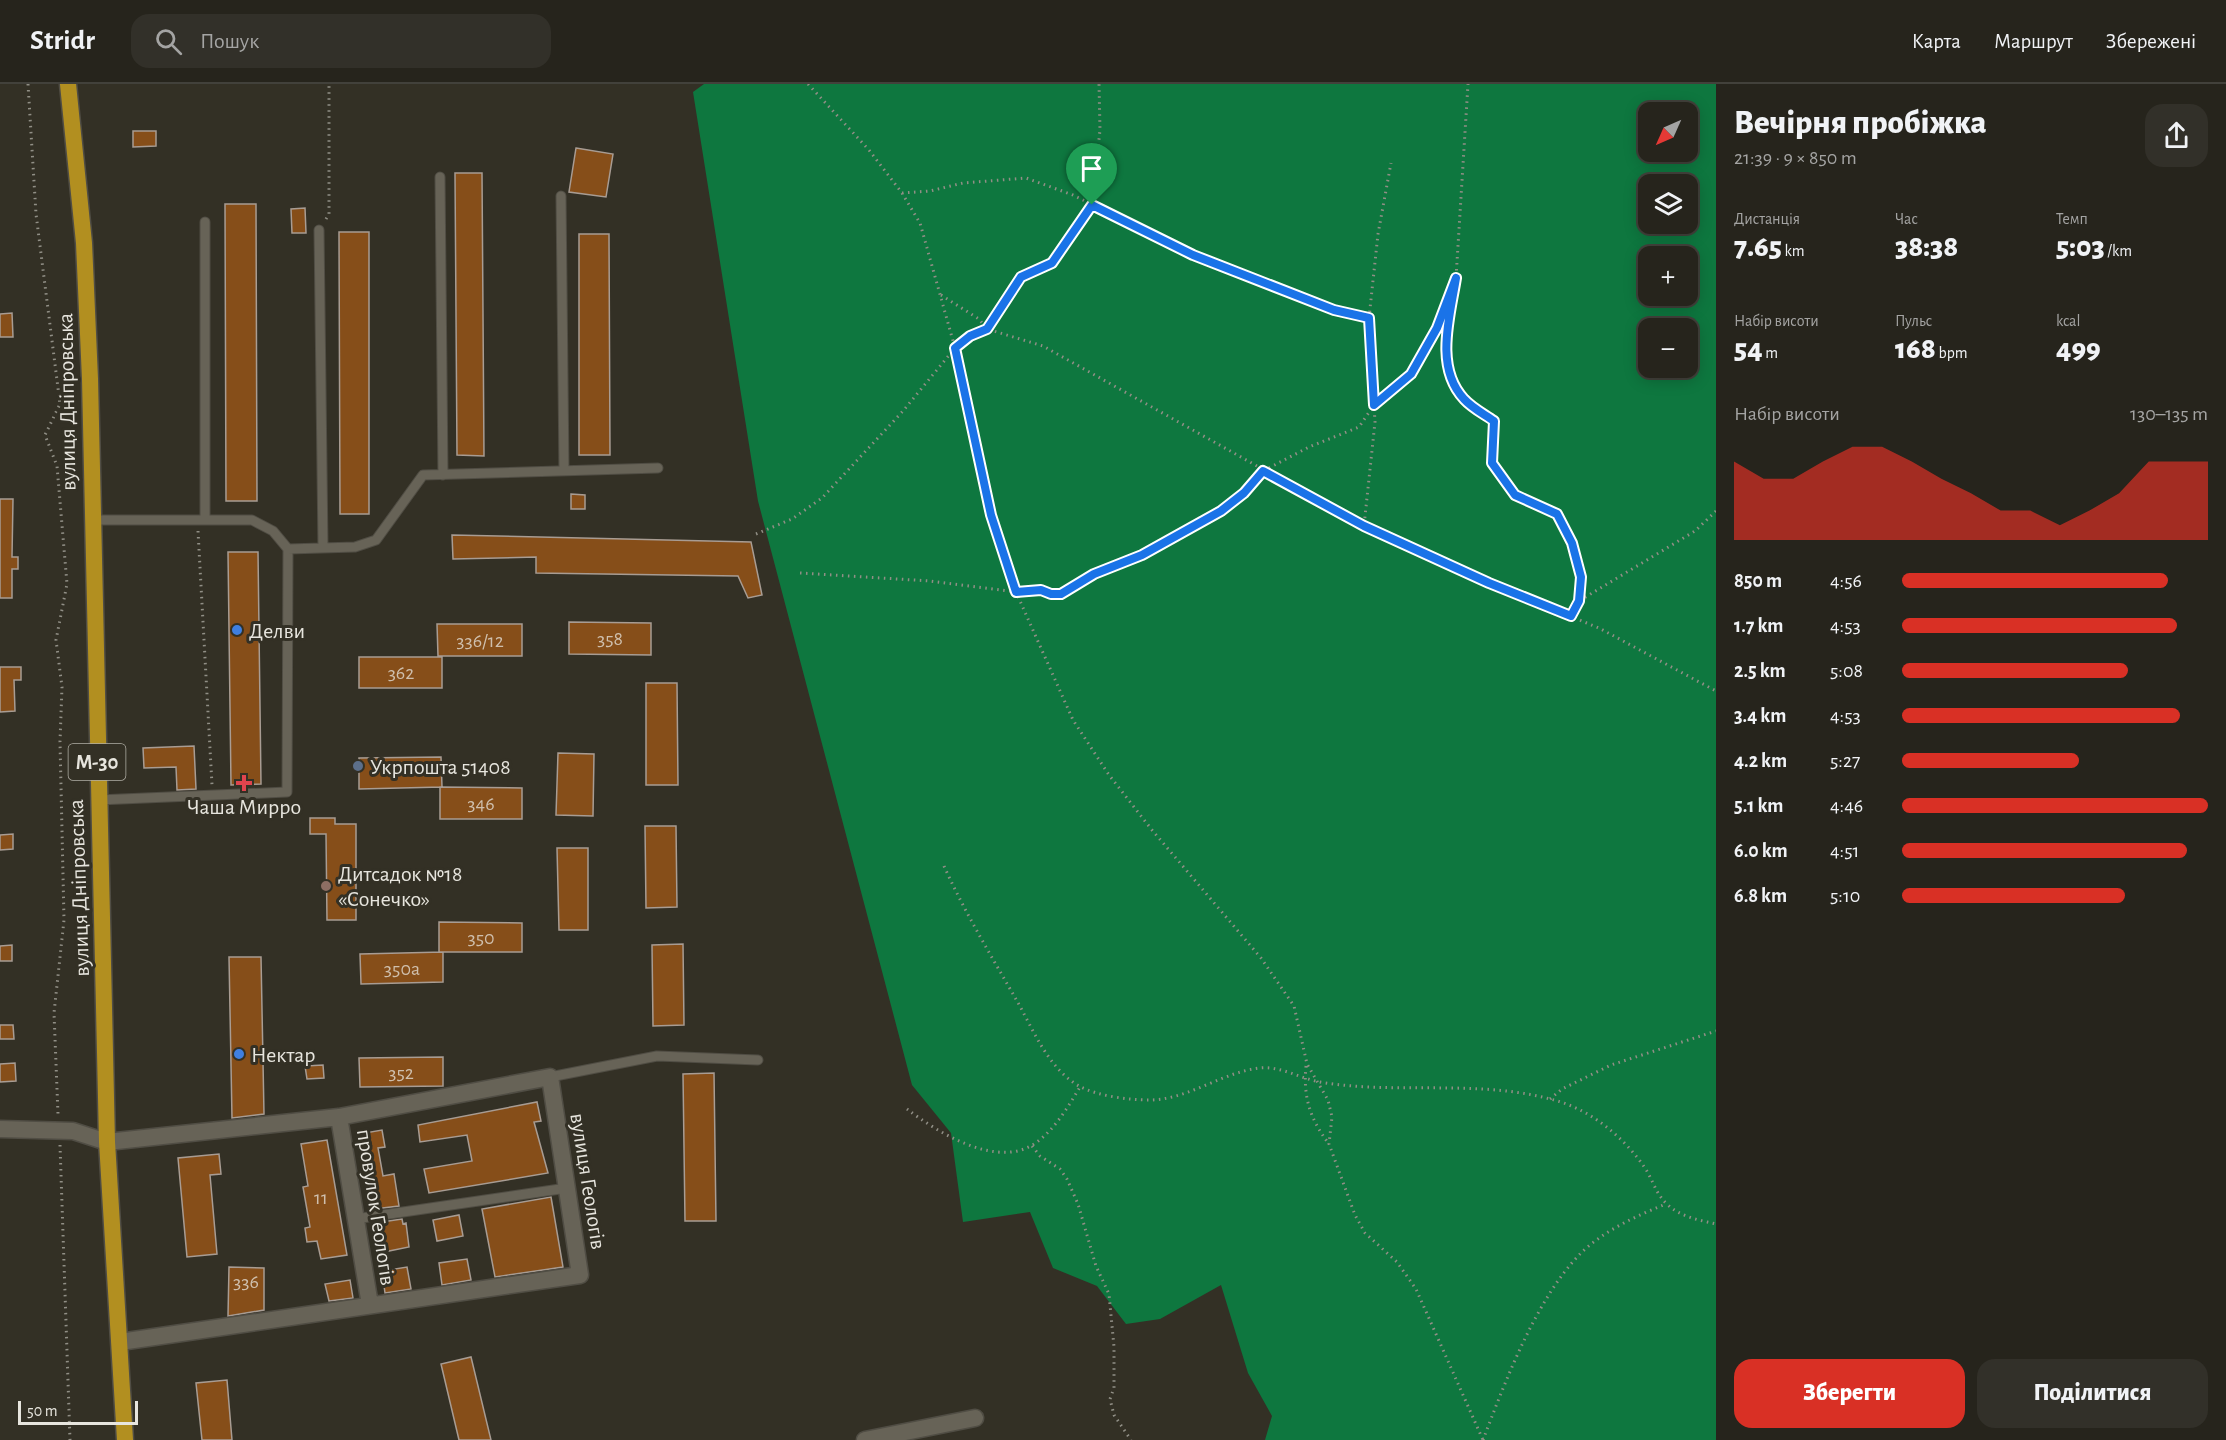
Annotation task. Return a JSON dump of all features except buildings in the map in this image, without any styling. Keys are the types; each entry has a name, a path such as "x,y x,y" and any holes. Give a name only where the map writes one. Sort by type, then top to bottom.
{"highway":[{"name":"вулиця Дніпровська","path":"68,84 84,243 90,380 91,520 107,1142 125,1440"}],"street":[{"path":"0,1129 73,1131 107,1142 339,1117 550,1077"},
{"name":"вулиця Геологів","path":"120,1342 580,1275 550,1077"},
{"name":"провулок Геологів","path":"339,1117 370,1305"},
{"path":"865,1440 975,1418"}],"lane":[{"path":"440,177 443,475"},
{"path":"561,196 564,471"},
{"path":"201,520 205,222"},
{"path":"320,230 323,548"},
{"path":"288,549 355,547 376,540 423,475 658,468"},
{"path":"91,520 252,520 273,531 288,549 287,792 98,800"},
{"path":"550,1077 657,1056 758,1060"},
{"path":"356,1219 567,1188"}],"path":[{"path":"28,84 36,214 60,404 45,435 57,466 67,584 56,640 62,687 60,753 64,920 54,1013 70,1440"},
{"path":"320,230 329,214 329,84"},
{"path":"807,84 862,142 902,193 920,223 955,348 991,515 1016,592 1073,720 1109,775 1152,830 1261,958 1294,1006 1307,1064 1305,1078 1307,1106 1313,1122 1329,1144 1355,1215 1365,1233 1397,1262 1416,1289 1483,1440"},
{"path":"756,534 792,519 822,498 903,411 955,348 970,336 987,329 1021,277 1052,263 1092,205 1100,130 1099,84"},
{"path":"1468,84 1456,278 1447,338 1447,365 1463,398 1494,421 1492,463 1515,495 1557,514 1572,543 1581,577 1579,601 1571,616"},
{"path":"1364,526 1375,422 1369,318 1378,234 1391,163"},
{"path":"902,193 930,191 963,183 1026,178 1073,195 1193,255 1334,310 1369,318"},
{"path":"800,573 930,581 1016,592 1041,590 1051,594 1061,594 1094,574 1142,555 1221,511 1244,493 1263,471 1309,447 1359,427 1374,405 1411,374 1437,328 1456,278"},
{"path":"941,295 979,319 987,329 1043,346 1364,526 1489,583 1571,616 1716,691"},
{"path":"1579,601 1695,531 1716,511"},
{"path":"201,520 213,795"},
{"path":"944,866 959,901 1044,1050 1063,1074 1080,1087 1125,1098 1150,1100 1175,1097 1200,1086 1257,1068 1277,1068 1320,1082 1445,1086 1551,1099 1568,1105 1617,1134 1631,1148 1666,1204 1686,1216 1716,1224"},
{"path":"1551,1099 1562,1089 1611,1065 1716,1031"},
{"path":"1307,1064 1320,1082 1332,1117 1329,1144"},
{"path":"907,1109 933,1130 971,1146 1001,1151 1032,1146 1050,1130 1080,1087"},
{"path":"1032,1146 1040,1156 1060,1169 1067,1179 1078,1204 1096,1266 1109,1294 1109,1309 1114,1331 1114,1388 1110,1399 1114,1415 1131,1440"},
{"path":"1483,1440 1506,1380 1552,1288 1580,1254 1612,1229 1666,1204"}],"green space":[{"path":"704,84 1716,84 1716,1440 1265,1440 1272,1416 1248,1373 1221,1285 1160,1319 1126,1324 1097,1286 1053,1268 1030,1212 963,1222 951,1133 912,1085 758,501 693,92"}],"place":[{"name":"Делви","path":"237,630"},
{"name":"Укрпошта 51408","path":"358,766"},
{"name":"Чаша Мирро","path":"244,783"},
{"name":"Дитсадок №18 «Сонечко»","path":"326,886"},
{"name":"Нектар","path":"239,1054"}],"route":[{"path":"1092,205 1193,255 1334,310 1369,318 1374,405 1411,374 1437,328 1456,278 1447,338 1447,365 1463,398 1494,421 1492,463 1515,495 1557,514 1572,543 1581,577 1579,601 1571,616 1489,583 1364,526 1263,471 1258,474 1244,493 1221,511 1142,555 1094,574 1061,594 1051,594 1041,590 1016,592 991,515 955,348 970,336 987,329 1021,277 1052,263 1092,205"}]}
